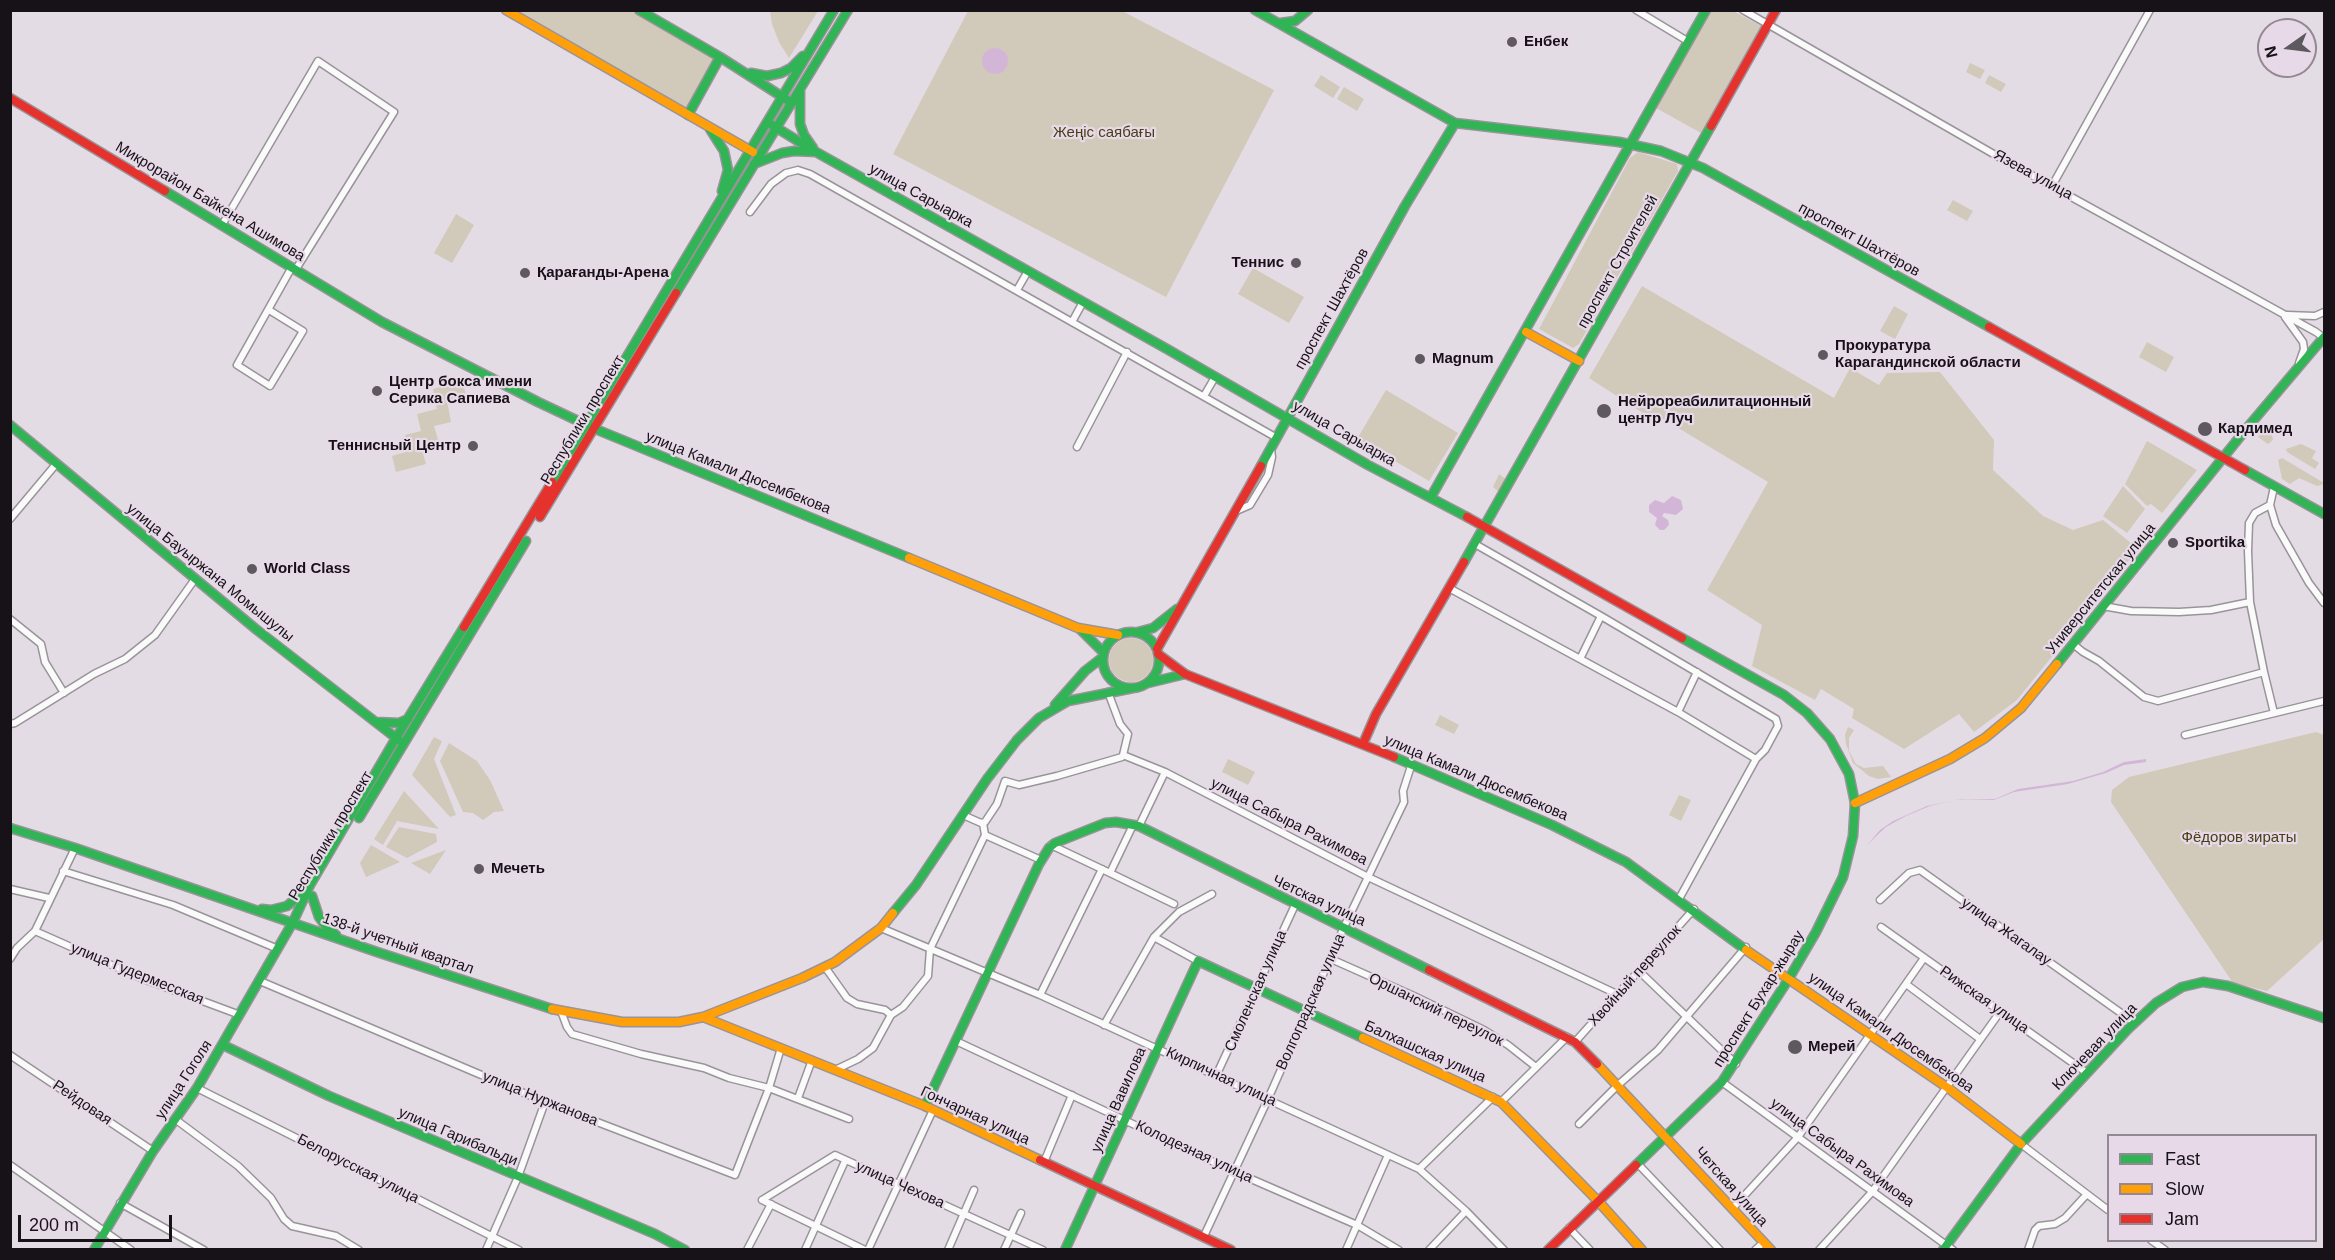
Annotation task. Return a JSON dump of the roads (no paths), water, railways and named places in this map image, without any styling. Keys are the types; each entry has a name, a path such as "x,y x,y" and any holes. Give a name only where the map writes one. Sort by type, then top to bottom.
{"main road":[{"path":"506,10 750,150 757,160 788,152 816,152"},
{"path":"639,10 792,103"},
{"name":"Республики проспект","path":"293,922 312,896 400,741 834,10"},
{"name":"Республики проспект","path":"293,922 310,885 391,748 400,741 408,719 848,10"},
{"name":"проспект Шахтёров","path":"1255,10 1455,123 1573,135 1661,151 1689,162 2325,514"},
{"path":"1275,22 1293,22 1308,10"},
{"path":"1296,33 1308,10"},
{"path":"1431,497 1707,10"},
{"name":"проспект Строителей","path":"1485,527 1776,10"},
{"path":"723,59 756,76 781,73 791,68 815,42"},
{"path":"688,115 723,59"},
{"path":"800,90 800,124 804,135 816,152"},
{"name":"Микрорайон Байкена Ашимова","path":"10,98 395,328"},
{"name":"улица Сарыарка","path":"767,122 816,152 1288,417 1368,465 1431,497 1784,695 1808,713 1830,739 1849,774 1855,803"},
{"name":"проспект Шахтёров","path":"1157,651 1404,206 1455,123"},
{"path":"708,126 724,151 728,170 719,201"},
{"name":"улица Камали Дюсембекова","path":"395,328 589,426 1078,628"},
{"path":"1526,332 1579,361"},
{"name":"Университетская улица","path":"1855,803 1950,759 2007,722 2036,692 2103,606 2324,338"},
{"name":"улица Бауыржана Момышулы","path":"10,425 195,579 400,741"},
{"name":"улица Камали Дюсембекова","path":"1362,744 1376,714 1485,527"},
{"path":"1078,628 1118,635 1146,631 1153,628 1182,604"},
{"path":"1078,628 1103,655 1104,668 1112,681 1126,687 1138,687 1156,672 1159,663 1157,651 1147,637 1132,632"},
{"path":"704,1017 770,992 825,967 860,945 881,928 916,885 1017,740 1051,710 1085,671 1103,655 1118,635"},
{"name":"улица Камали Дюсембекова","path":"1157,651 1185,674 1362,744 1552,825 1626,862 1679,898 1788,980 1948,1088 2021,1144"},
{"path":"1051,710 1068,701 1138,687 1185,674"},
{"path":"375,722 387,724 408,719"},
{"path":"375,722 389,740 391,748"},
{"name":"проспект Бухар-жырау","path":"1548,1250 1722,1083 1736,1064 1816,932 1843,877 1849,858 1855,803"},
{"name":"Четская улица","path":"1051,845 1106,823 1116,822 1136,826 1571,1040 1618,1084 1771,1250"},
{"name":"138-й учетный квартал","path":"10,828 561,1011 622,1022 679,1022 704,1017"},
{"path":"929,1108 956,1041 988,972 1041,860 1051,845"},
{"path":"254,909 272,910 287,906 310,885"},
{"path":"312,896 316,912 322,922 344,940"},
{"name":"улица Гоголя","path":"94,1250 153,1151 197,1088 293,922"},
{"name":"Балхашская улица","path":"1198,961 1497,1100 1598,1201 1642,1250"},
{"name":"улица Вавилова","path":"1065,1250 1198,961"},
{"name":"Ключевая улица","path":"1948,1248 2021,1144 2135,1023 2156,1003 2182,987 2203,982 2228,986 2325,1018"},
{"name":"Гончарная улица","path":"704,1017 929,1108 1232,1250"},
{"name":"улица Гарибальди","path":"223,1045 329,1096 655,1234 685,1250"}],"street":[{"path":"1636,10 1689,42"},
{"name":"Язева улица","path":"1743,10 2324,338"},
{"path":"2052,186 2150,10"},
{"path":"222,225 318,62 394,112 294,268 269,310 237,365 270,386 303,331 269,310"},
{"path":"750,212 771,184 786,173 798,170 810,174 1277,438"},
{"path":"1017,290 1028,271"},
{"path":"1072,322 1083,302"},
{"path":"2283,315 2315,316 2325,312"},
{"path":"2283,315 2301,336 2304,349 2292,375"},
{"path":"1077,447 1126,352"},
{"path":"1204,396 1215,377"},
{"path":"10,519 57,463"},
{"path":"2274,487 2271,505 2276,525 2309,583 2325,603"},
{"path":"2271,505 2255,513 2249,522 2248,551 2250,602 2274,713"},
{"path":"1475,544 1776,719 1778,726 1765,750 1756,759 1679,898"},
{"path":"10,724 94,674 125,659 155,635 195,579"},
{"path":"1449,588 1678,712 1756,759"},
{"path":"2103,606 2131,611 2180,612 2211,610 2250,602"},
{"path":"1580,659 1601,616"},
{"path":"10,619 41,644 45,662 64,693"},
{"path":"2073,644 2144,696 2158,701 2264,672"},
{"path":"1678,712 1697,672"},
{"path":"835,1070 858,1059 873,1048 891,1015 903,1007 927,976 930,949 985,835 983,823 997,804 1005,781 1019,785 1122,757 1128,734 1120,724 1108,692"},
{"path":"2185,735 2325,701"},
{"name":"улица Сабыра Рахимова","path":"1123,754 1165,772 1368,877 1619,994"},
{"name":"Волгоградская улица","path":"1204,1236 1235,1172 1344,927 1404,802 1403,791 1411,766"},
{"path":"1110,873 1165,772"},
{"path":"963,815 983,823"},
{"path":"985,835 1041,860"},
{"path":"1051,845 1174,904"},
{"path":"10,959 17,948 35,932 75,848"},
{"path":"1040,995 1102,869"},
{"name":"улица Жагалау","path":"1880,900 1909,873 1920,870 2135,1023"},
{"path":"63,871 173,905 278,949"},
{"path":"10,889 50,898"},
{"path":"1104,1025 1155,937 1179,912 1212,894"},
{"name":"Смоленская улица","path":"1216,1076 1295,905"},
{"name":"Хвойный переулок","path":"1419,1169 1497,1100 1571,1040 1640,972 1694,909"},
{"name":"Рижская улица","path":"1881,927 2087,1073"},
{"name":"Кирпичная улица","path":"881,928 1040,995 1419,1169 1466,1211 1504,1250"},
{"name":"улица Гудермесская","path":"35,932 141,978 240,1015"},
{"name":"Балхашская улица","path":"1155,937 1198,961"},
{"path":"1579,1124 1618,1084 1658,1050 1746,947"},
{"path":"1732,1209 1798,1137 1924,958"},
{"name":"Оршанский переулок","path":"1331,959 1484,1030 1509,1045 1536,1067"},
{"path":"825,967 847,998 857,1004 885,1010 891,1015"},
{"path":"1640,972 1736,1064"},
{"name":"улица Нуржанова","path":"260,981 545,1102 735,1175 770,1088 782,1048"},
{"path":"1906,984 1980,1039"},
{"path":"561,1011 572,1034 641,1054 704,1068 729,1078 770,1088 849,1119"},
{"path":"1819,1250 1872,1192 2000,1012"},
{"name":"Колодезная улица","path":"956,1041 1235,1172 1357,1225 1399,1250"},
{"name":"Рейдовая","path":"10,1055 153,1151"},
{"path":"798,1098 812,1060"},
{"name":"улица Сабыра Рахимова","path":"1722,1083 1948,1248"},
{"name":"Белорусская улица","path":"197,1088 519,1250"},
{"path":"1044,1162 1072,1095"},
{"path":"486,1250 518,1177 545,1102"},
{"path":"747,1250 771,1204 867,1250 898,1184 929,1108"},
{"path":"175,1119 238,1166 271,1198 284,1219 292,1226 336,1236 359,1250"},
{"name":"улица Камали Дюсембекова","path":"2021,1144 2107,1209"},
{"name":"улица Чехова","path":"771,1204 762,1200 835,1155 1043,1250"},
{"path":"1346,1250 1388,1155"},
{"path":"805,1250 845,1161"},
{"path":"1638,1164 1720,1250"},
{"path":"10,1165 131,1250"},
{"path":"948,1250 974,1190"},
{"path":"2028,1250 2034,1230 2039,1226 2055,1224 2064,1218 2087,1194"},
{"path":"120,1203 204,1250"},
{"path":"1429,1250 1466,1211"},
{"path":"1004,1250 1021,1214"},
{"path":"1569,1228 1590,1250"},
{"path":"1755,1250 1764,1242"}],"place":[{"name":"Енбек","path":"1512,42"},
{"name":"Теннис","path":"1296,263"},
{"name":"Қарағанды-Арена","path":"525,273"},
{"name":"Прокуратура Карагандинской области","path":"1823,355"},
{"name":"Magnum","path":"1420,359"},
{"name":"Центр бокса имени Серика Сапиева","path":"377,391"},
{"name":"Нейрореабилитационный центр Луч","path":"1604,411"},
{"name":"Кардимед","path":"2205,429"},
{"name":"Теннисный Центр","path":"473,446"},
{"name":"Sportika","path":"2173,543"},
{"name":"World Class","path":"252,569"},
{"name":"Мечеть","path":"479,869"},
{"name":"Мерей","path":"1795,1047"}],"park label":[{"name":"Жеңіс саябағы","path":"1104,133"},
{"name":"Фёдоров зираты","path":"2239,838"}]}
